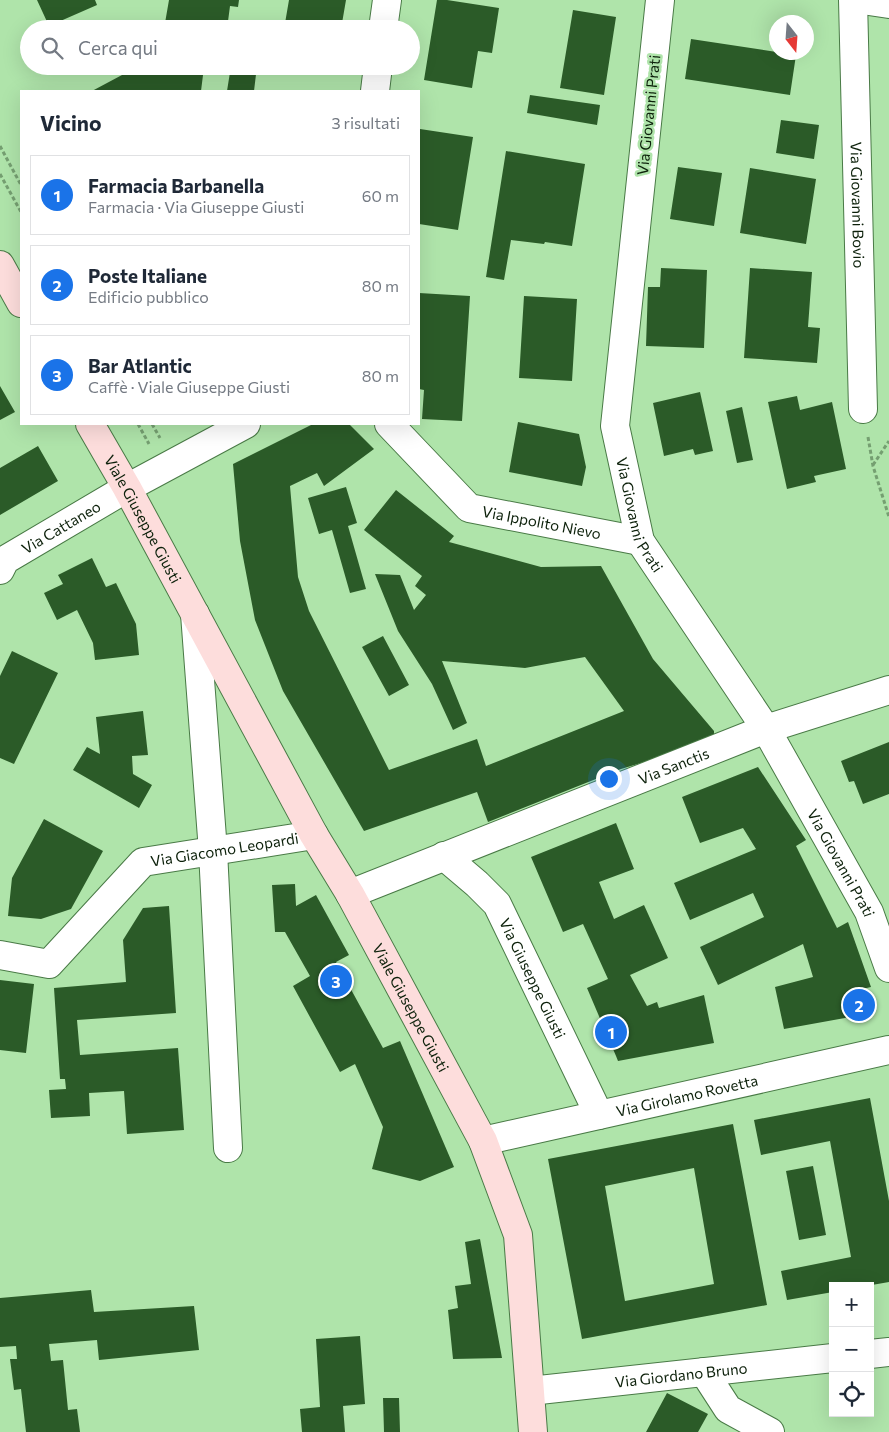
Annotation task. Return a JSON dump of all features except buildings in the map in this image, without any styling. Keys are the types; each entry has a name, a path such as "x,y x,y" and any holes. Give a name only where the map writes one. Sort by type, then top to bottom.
{"street":[{"path":"384,20 386,0"},
{"name":"Via Giovanni Prati","path":"660,0 615,426 640,541 766,729 869,912 889,968"},
{"name":"Via Giovanni Bovio","path":"853,0 863,409"},
{"path":"862,0 889,4"},
{"path":"375,90 377,75"},
{"path":"0,265 20,301"},
{"name":"Viale Giuseppe Giusti","path":"91,425 127,488 314,835 350,894 483,1142 518,1235 533,1432"},
{"name":"Via Cattaneo","path":"0,570 5,560 127,488 244,425"},
{"name":"Via Ippolito Nievo","path":"390,425 469,508 640,541"},
{"name":"Viale Giuseppe Giusti","path":"195,614 213,851 228,1148"},
{"name":"Via Sanctis","path":"350,894 766,729 889,690"},
{"name":"Via Giacomo Leopardi","path":"0,955 49,964 143,862 314,835"},
{"name":"Via Giuseppe Giusti","path":"444,856 497,904 599,1116"},
{"name":"Via Girolamo Rovetta","path":"483,1142 889,1050"},
{"path":"874,1354 889,1352"},
{"name":"Via Giordano Bruno","path":"530,1391 829,1358"},
{"path":"704,1372 728,1409 770,1432"}],"path":[{"path":"0,146 20,183"},
{"path":"0,174 20,210"},
{"path":"889,442 873,466 889,517"}],"place":[{"name":"Bar Atlantic","path":"336,981"},
{"name":"Poste Italiane","path":"859,1005"},
{"name":"Farmacia Barbanella","path":"611,1032"}]}
